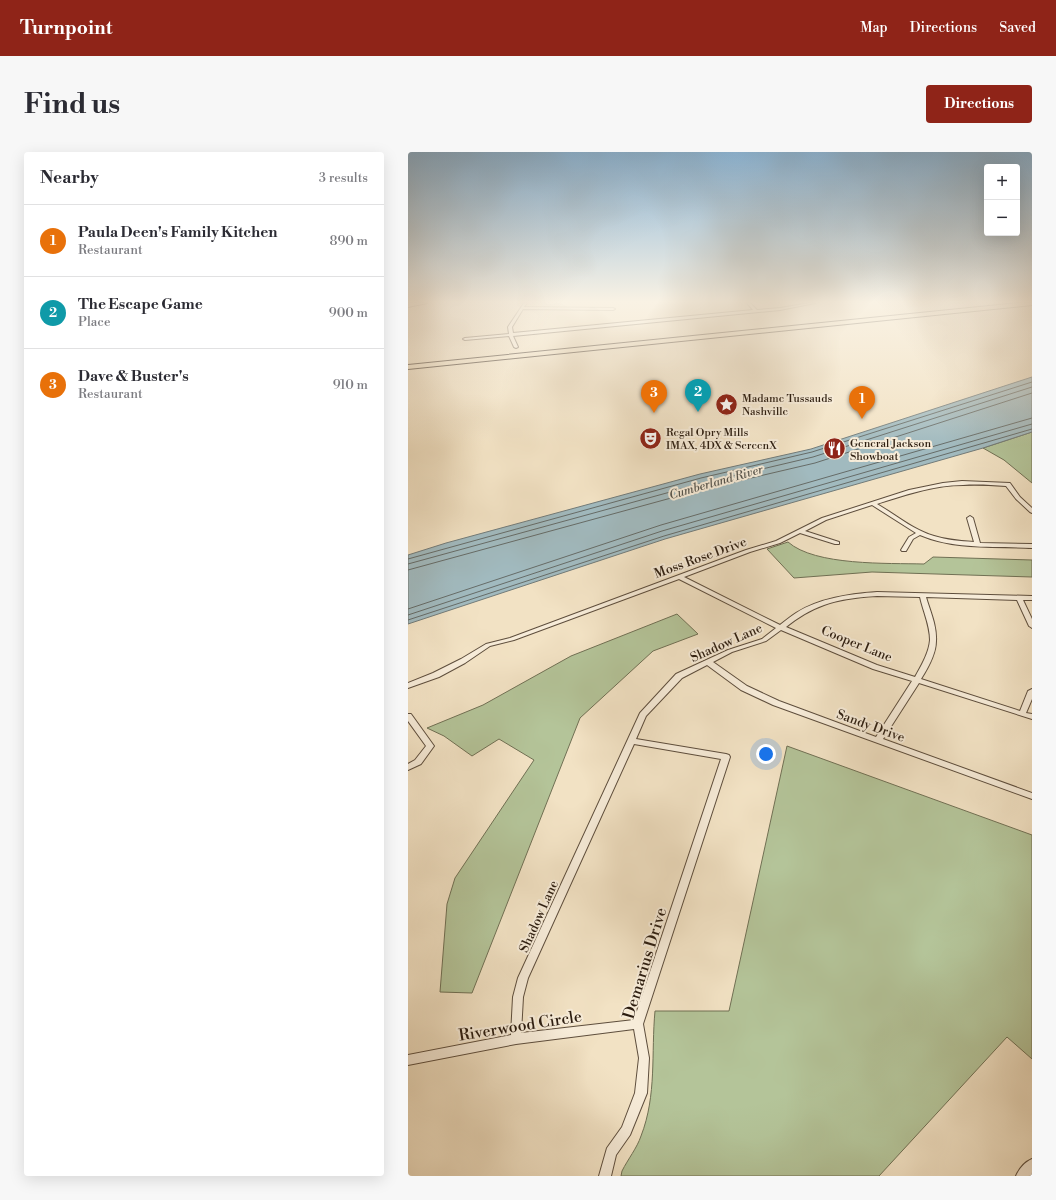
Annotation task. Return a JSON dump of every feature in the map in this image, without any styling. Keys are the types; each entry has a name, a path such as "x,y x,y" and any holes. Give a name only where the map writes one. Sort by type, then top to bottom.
{"highway":[{"path":"408,362 519,351"},
{"path":"408,367 563,351"}],"street":[{"name":"Moss Rose Drive","path":"408,686 436,675 464,661 488,645 512,639 680,576 778,542 824,519 911,491 962,483 1008,484 1018,498 1032,511"},
{"path":"874,504 919,533 954,543 1032,546"},
{"path":"970,518 977,543"},
{"path":"800,531 837,543"},
{"path":"904,550 912,538 919,533"},
{"name":"Cooper Lane","path":"680,576 782,628 875,667 1032,717"},
{"name":"Shadow Lane","path":"516,1039 518,997 523,978 643,715 679,676 730,651 764,640 799,614 822,603 860,595 877,594 1032,598"},
{"path":"878,740 917,680 932,652 933,640 923,596"},
{"path":"1018,598 1032,626"},
{"name":"Sandy Drive","path":"708,662 750,691 776,703 1032,796"},
{"path":"1022,714 1032,691"},
{"path":"408,716 430,746 418,762 408,767"},
{"name":"Demarius Drive","path":"605,1176 612,1152 626,1131 641,1093 644,1058 638,1024 726,757 631,741"},
{"name":"Riverwood Circle","path":"408,1060 516,1039 638,1024"},
{"path":"1022,1176 1032,1165"}],"green space":[{"path":"1032,432 1032,483 1004,460 983,448"},
{"path":"788,542 800,550 816,555 853,562 924,564 933,557 1032,560 1032,577 872,572 794,578 767,549"},
{"path":"677,614 698,634 653,651 580,718 472,993 440,992 447,904 455,878 534,760 499,739 472,756 444,736 427,728 483,705 571,656"},
{"path":"787,746 1032,835 1032,1059 1007,1037 879,1176 621,1176 622,1171 635,1149 646,1121 651,1090 655,1011 729,1011"}],"water":[{"name":"Cumberland River","path":"1032,377 1032,432 983,448 665,539 408,624 408,555 446,543 700,474 811,449"}],"place":[{"name":"Madame Tussauds Nashville","path":"726,404"},
{"name":"The Escape Game","path":"698,412"},
{"name":"Dave & Buster's","path":"654,413"},
{"name":"Paula Deen's Family Kitchen","path":"862,419"},
{"name":"Regal Opry Mills IMAX, 4DX & ScreenX","path":"651,438"},
{"name":"General Jackson Showboat","path":"834,449"}]}
